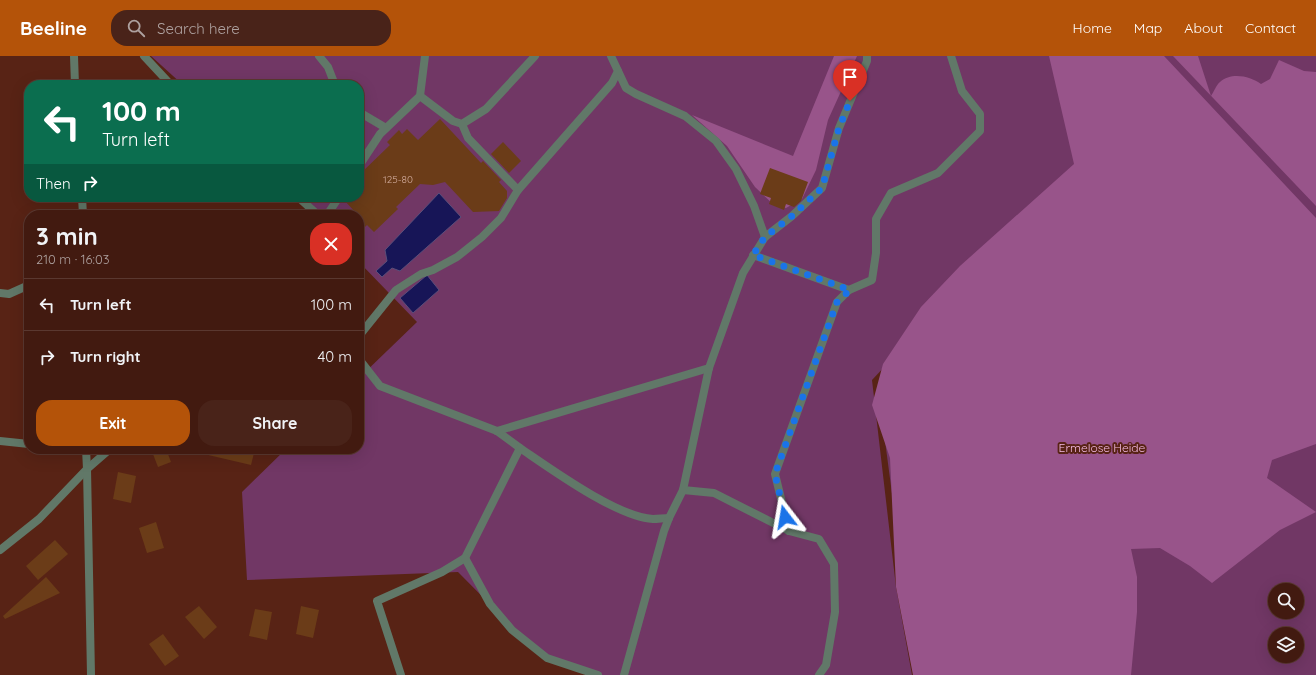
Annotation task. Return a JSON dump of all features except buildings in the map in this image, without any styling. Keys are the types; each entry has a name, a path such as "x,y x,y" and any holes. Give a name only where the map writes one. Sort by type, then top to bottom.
{"lane":[{"path":"74,56 75,80"},
{"path":"144,56 166,80"},
{"path":"319,56 328,67 333,80"},
{"path":"364,158 380,134 420,96 426,56"},
{"path":"462,124 486,109 535,56"},
{"path":"611,56 626,88 685,116 716,141 736,169 754,206 765,237"},
{"path":"624,675 669,518 683,490 709,368 743,273 765,237 792,216 822,188 839,128 867,61 867,56"},
{"path":"789,531 775,474 837,302 850,290 872,280 876,253 876,219 891,193 938,174 980,131 980,114 962,91 951,56"},
{"path":"364,330 396,290 421,274 433,270 457,257 482,237 501,218 518,190 612,83 618,71"},
{"path":"420,96 453,121 462,124 468,138 518,190"},
{"path":"364,115 386,128"},
{"path":"304,202 312,210"},
{"path":"753,255 850,290"},
{"path":"0,293 9,294 24,287"},
{"path":"364,365 380,386 497,431 576,485 627,512 652,519 669,518"},
{"path":"497,431 709,368"},
{"path":"0,441 24,443"},
{"path":"401,675 377,601 442,572 464,558 520,448"},
{"path":"86,454 91,675"},
{"path":"0,550 39,519 87,469 104,454"},
{"path":"683,490 714,493 789,531 819,539 834,564 835,612 826,665 819,675"},
{"path":"464,558 490,604 512,630 546,658 598,675"}],"green space":[{"path":"151,56 1316,56 1316,675 916,675 880,403 887,364 872,380 896,587 912,675 589,675 542,657 458,572 247,580 242,492 281,454 364,454 364,373 417,322 364,267 364,210 308,210 300,202 364,202 364,80 177,80"},
{"path":"834,56 857,56 828,120 816,170 802,199 786,208 774,205 755,187 727,146 692,115 793,156"},
{"name":"Ermelose Heide","path":"1049,56 1164,56 1316,218 1316,444 1272,460 1267,478 1316,512 1280,530 1212,583 1190,566 1160,548 1131,549 1137,577 1137,612 1131,675 913,675 896,587 890,458 872,405 883,364 921,307 960,266 1074,164"},
{"path":"1173,56 1198,56 1211,96"},
{"path":"1279,60 1304,71 1316,72 1316,206 1211,96 1219,83 1230,77 1246,77 1261,84 1270,79"}],"shaded area":[{"path":"439,193 461,217 400,271 392,268 382,277 376,271 387,261 385,250"},
{"path":"427,275 439,290 413,313 400,298"}],"route":[{"path":"785,517 775,474 837,302 850,290 753,255 765,237 792,216 822,188 839,128 850,101"}]}
